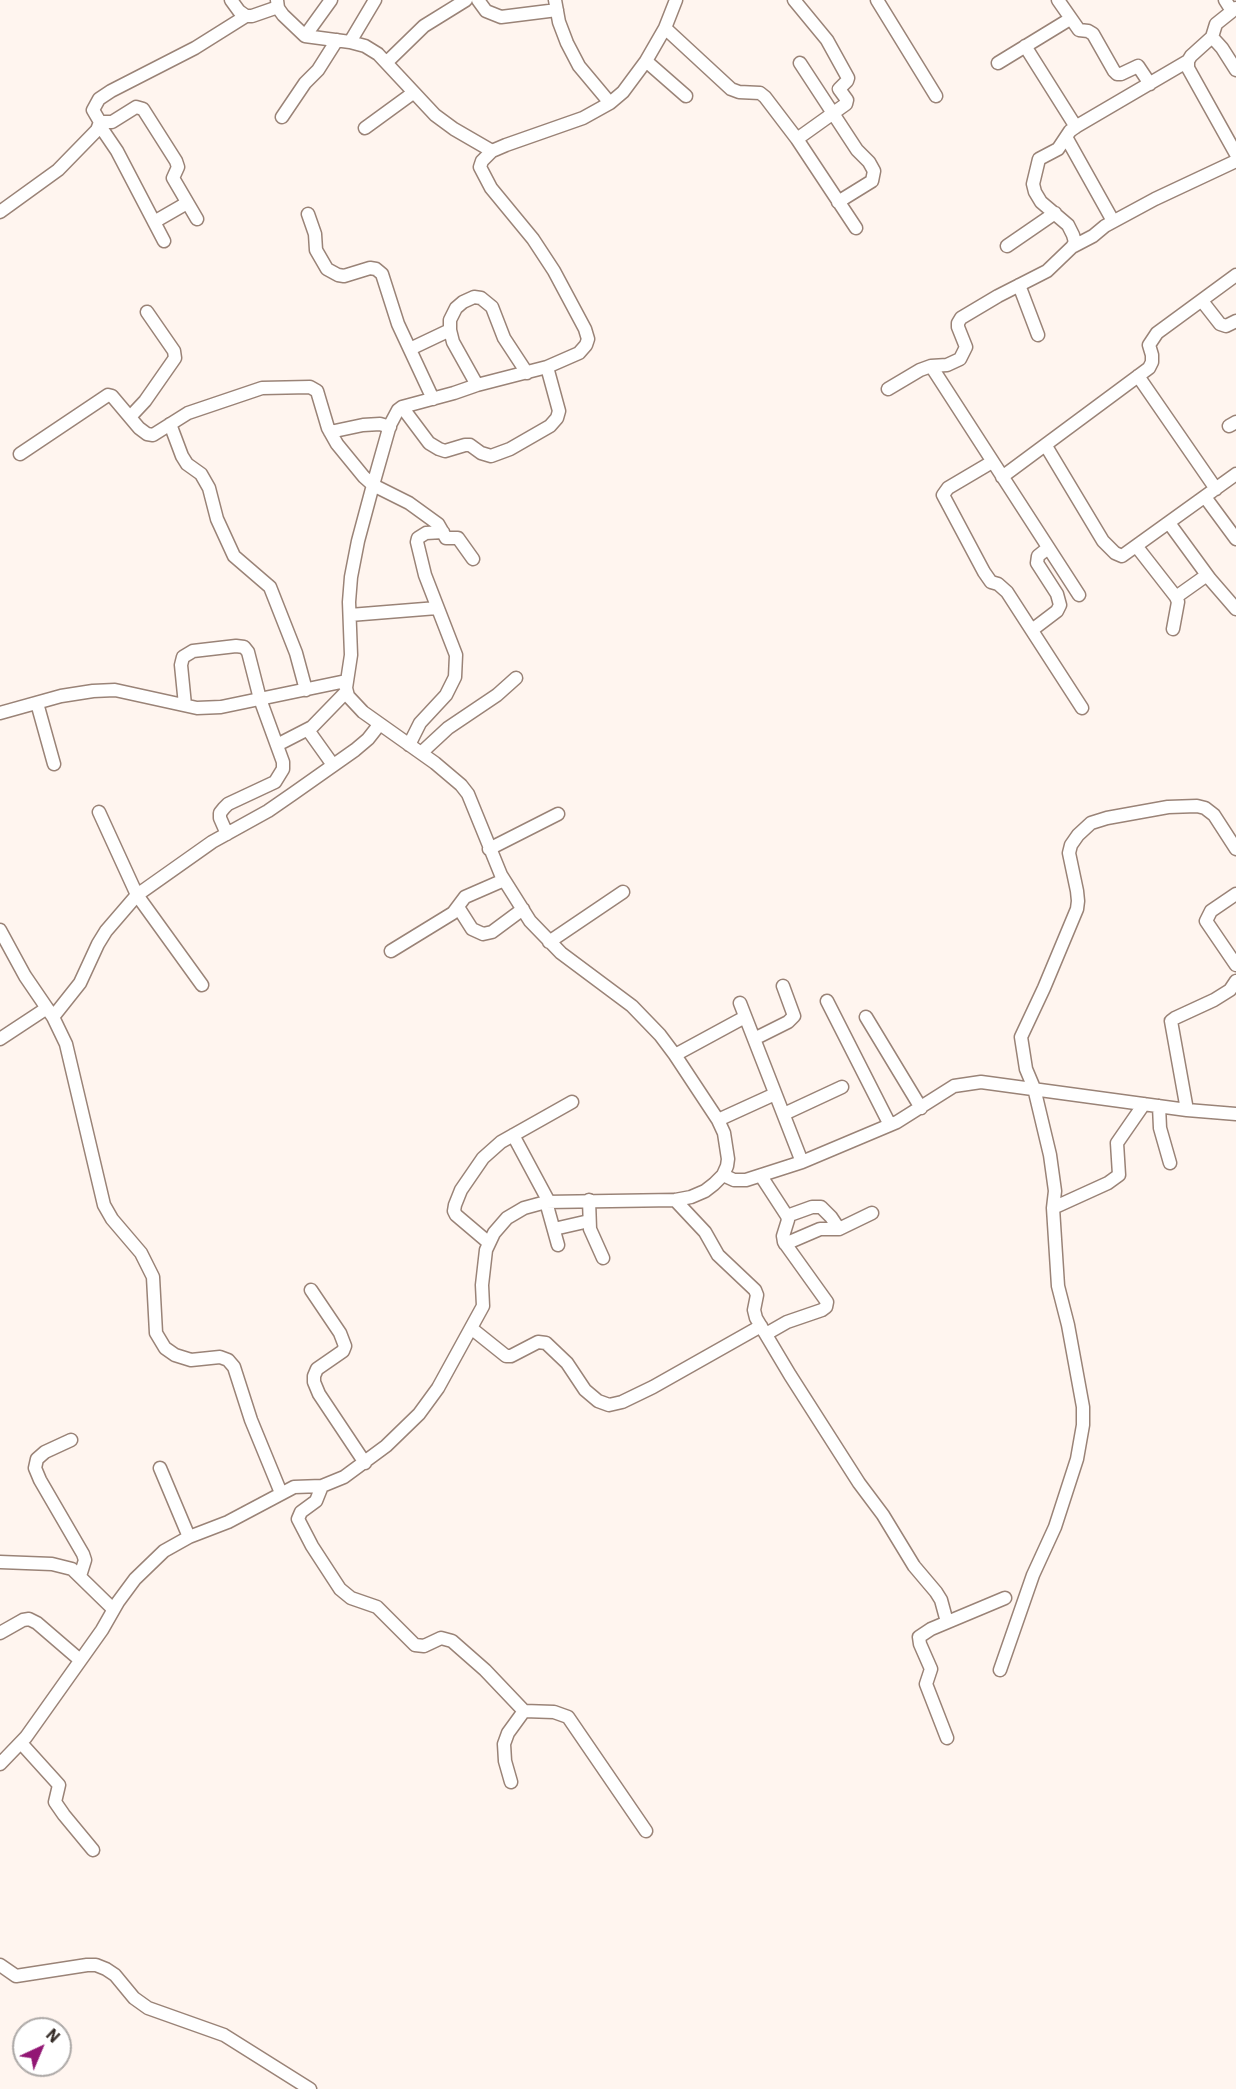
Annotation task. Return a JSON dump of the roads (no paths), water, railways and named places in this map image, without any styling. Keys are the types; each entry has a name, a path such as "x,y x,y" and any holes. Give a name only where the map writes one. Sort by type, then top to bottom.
{"street":[{"path":"231,0 246,16"},
{"path":"305,36 331,0"},
{"path":"350,42 375,0"},
{"path":"387,62 424,26 466,0"},
{"path":"478,0 486,12 501,17 556,5 567,44 579,66 610,103"},
{"path":"0,1764 21,1743 102,1630 113,1609 135,1579 164,1551 189,1537 228,1522 281,1493 302,1485 322,1486 344,1477 404,1431 438,1388 483,1306 482,1285 489,1243 499,1226 507,1218 524,1208 547,1202 675,1200 705,1191 723,1175 728,1159 724,1133 675,1054 632,1006 549,942 537,930 504,880 489,849 468,794 454,778 379,725 352,702 346,686 351,655 351,577 358,541 394,416 402,407 548,367 579,353 588,339 555,271 483,175 480,167 482,161 492,152 583,118 610,103 623,92 646,62 665,28 676,0"},
{"path":"794,0 826,40 848,78 839,89 847,102 796,139"},
{"path":"877,0 936,96"},
{"path":"1058,0 1078,30 1094,34 1117,74 1138,66 1150,84"},
{"path":"1072,247 1075,242 1068,225 1041,202 1035,192 1033,184 1039,159 1058,149 1066,136 1076,127 1188,61 1212,37 1216,24 1234,10 1225,0"},
{"path":"164,241 93,110 99,99 111,91 195,48 246,16 252,16 278,4 288,22 305,36 350,42 365,46 378,54 435,115 492,152"},
{"path":"998,63 1070,19"},
{"path":"665,28 731,89 739,92 760,93 765,97 856,228"},
{"path":"1212,37 1236,70"},
{"path":"282,117 305,83 318,70 337,40"},
{"path":"1025,46 1076,127"},
{"path":"1188,61 1191,73 1234,146"},
{"path":"646,62 686,96"},
{"path":"800,63 857,150 874,171 872,181 838,202"},
{"path":"365,128 413,93"},
{"path":"0,212 58,170 100,124 112,122 136,107 143,109 176,161 178,167 173,178 197,219"},
{"path":"1066,136 1113,221"},
{"path":"888,389 920,370 953,363 965,352 964,339 958,327 961,318 1047,271 1072,247 1093,236 1113,221 1236,161"},
{"path":"154,222 187,203"},
{"path":"1006,246 1055,213"},
{"path":"308,214 315,234 316,250 327,269 333,274 344,276 370,268 379,271 432,399"},
{"path":"1002,477 1149,368 1152,362 1149,345 1157,333 1236,275"},
{"path":"1018,285 1038,335"},
{"path":"477,385 453,342 450,330 453,314 463,302 474,297 486,301 495,312 504,338 527,373"},
{"path":"1202,301 1220,324 1226,326 1236,321"},
{"path":"130,417 145,401 175,358 174,351 147,312"},
{"path":"410,349 450,330"},
{"path":"932,366 1079,595"},
{"path":"402,407 429,443 438,449 445,451 465,444 491,456 510,449 550,426 557,418 559,411 548,367"},
{"path":"1138,376 1215,489"},
{"path":"20,454 108,395 112,396 139,428 153,435 188,413 262,388 310,387 317,391 330,432 344,454 373,485 409,503 438,524 446,538 458,538 473,559"},
{"path":"170,424 182,456 187,464 201,474 209,488 217,519 234,556 270,587 296,653 306,690"},
{"path":"330,432 363,425 380,424 390,427"},
{"path":"1046,446 1103,541 1115,553 1122,556 1236,474"},
{"path":"992,462 948,488 943,495 984,572 991,582 1007,592 1082,708"},
{"path":"1205,497 1236,539"},
{"path":"1169,523 1207,575 1236,609"},
{"path":"409,745 420,723 446,695 455,677 456,655 425,576 417,542 421,535 442,532"},
{"path":"1137,547 1176,597 1178,606 1173,629"},
{"path":"1032,630 1058,611 1060,605 1057,594 1037,563 1038,556 1048,548"},
{"path":"1176,597 1207,575"},
{"path":"350,615 437,608"},
{"path":"185,705 181,666 183,657 193,651 236,646 241,646 248,652 260,699 283,762 280,776 266,787 228,804 220,813 227,834"},
{"path":"421,753 448,728 497,695 516,678"},
{"path":"0,712 82,693 115,690 197,708 221,707 306,690 346,686"},
{"path":"277,746 308,730 346,686"},
{"path":"37,703 54,764"},
{"path":"0,1039 50,1013 80,983 106,931 137,895 212,842 294,793 368,739 379,725"},
{"path":"308,730 333,765"},
{"path":"280,776 294,793"},
{"path":"999,1670 1032,1575 1055,1527 1077,1459 1083,1425 1083,1407 1068,1325 1058,1286 1053,1208 1055,1191 1050,1155 1026,1087 1021,1037 1077,909 1077,891 1069,853 1071,845 1091,823 1107,818 1168,807 1197,806 1205,808 1214,815 1236,849"},
{"path":"99,812 137,895 202,985"},
{"path":"489,849 558,814"},
{"path":"391,951 453,913 465,897 504,880"},
{"path":"549,942 623,892"},
{"path":"1236,894 1211,910 1206,921 1236,965"},
{"path":"459,907 472,929 483,934 492,932 523,909"},
{"path":"1,936 50,1013 66,1044 104,1205 112,1219 141,1253 153,1277 156,1333 165,1348 175,1355 191,1360 220,1357 228,1360 234,1367 245,1395 251,1420 281,1493"},
{"path":"1186,1110 1171,1021 1214,1000 1230,990 1236,981"},
{"path":"754,1039 793,1018 795,1013 783,986"},
{"path":"827,1001 890,1125"},
{"path":"740,1003 802,1162"},
{"path":"675,1054 745,1017"},
{"path":"866,1017 921,1108"},
{"path":"723,1175 734,1180 746,1180 802,1162 890,1125 954,1086 981,1082 1186,1110 1236,1114"},
{"path":"784,1114 842,1087"},
{"path":"718,1120 776,1094"},
{"path":"489,1243 461,1221 454,1211 461,1190 483,1158 501,1142 572,1102"},
{"path":"1053,1208 1119,1176 1117,1143 1144,1104"},
{"path":"1159,1106 1160,1128 1170,1162"},
{"path":"513,1135 547,1202 558,1245"},
{"path":"471,1328 506,1356 537,1342 546,1343 567,1363 585,1390 598,1401 609,1405 622,1402 653,1387 763,1330 822,1310 827,1305 823,1294 785,1244 783,1236 787,1216 761,1176"},
{"path":"589,1200 592,1236 603,1258"},
{"path":"675,1200 705,1232 718,1255 755,1290 757,1295 754,1310 763,1330 859,1483 884,1515 914,1566 936,1592 941,1600 947,1622"},
{"path":"787,1216 812,1206 821,1207 839,1229"},
{"path":"785,1244 820,1229 839,1229 872,1213"},
{"path":"554,1229 589,1221"},
{"path":"311,1290 340,1333 345,1346 343,1351 317,1369 314,1382 320,1395 365,1463"},
{"path":"70,1440 45,1452 37,1459 35,1468 83,1554 84,1566 80,1576"},
{"path":"160,1468 189,1537"},
{"path":"322,1486 316,1501 301,1512 298,1519 312,1546 340,1589 351,1598 377,1607 415,1645 424,1646 441,1638 452,1641 490,1674 524,1711 548,1711 568,1717 646,1831"},
{"path":"0,1562 64,1566 80,1576 113,1609"},
{"path":"947,1738 926,1684 931,1669 919,1641 927,1631 1005,1598"},
{"path":"0,1634 23,1620 29,1619 37,1623 80,1660"},
{"path":"511,1782 504,1744 508,1733 524,1711"},
{"path":"21,1743 59,1785 55,1802 93,1851"},
{"path":"0,1965 16,1976 96,1965 115,1975 134,1998 148,2008 224,2035 310,2089"}]}
